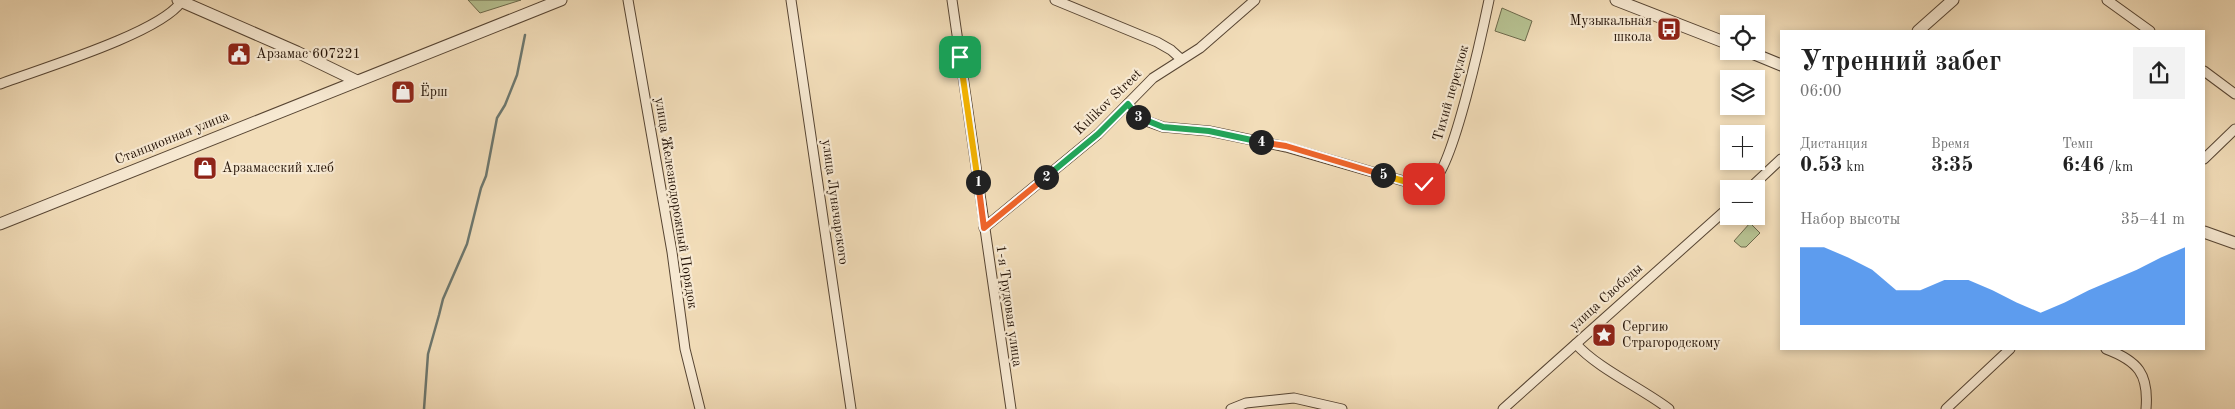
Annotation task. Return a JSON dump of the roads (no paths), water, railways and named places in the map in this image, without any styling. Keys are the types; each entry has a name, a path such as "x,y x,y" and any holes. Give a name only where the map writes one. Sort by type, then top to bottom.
{"street":[{"name":"Станционная улица","path":"0,224 561,0"},
{"name":"улица Железнодорожный Порядок","path":"628,0 672,252 685,348 700,409"},
{"name":"улица Луначарского","path":"791,0 851,409"},
{"name":"1-я Трудовая улица","path":"952,0 1011,409"},
{"path":"1055,0 1157,42 1171,50 1181,59"},
{"name":"Kulikov Street","path":"984,228 1098,134 1153,78 1200,48 1254,0"},
{"name":"Тихий переулок","path":"1128,104 1138,118 1163,127 1209,131 1286,146 1407,182 1424,184 1433,181 1443,167 1457,130 1489,0"},
{"path":"1919,30 1952,0"},
{"path":"2107,0 2149,30"},
{"path":"0,84 96,49 145,27 170,14 180,1 297,52 357,82"},
{"path":"1622,1 1720,40"},
{"path":"1765,58 1780,65"},
{"path":"2205,72 2235,94"},
{"path":"2205,158 2235,129"},
{"path":"1758,180 1780,160"},
{"name":"улица Свободы","path":"1503,409 1720,215"},
{"path":"2205,232 2235,243"},
{"path":"1576,344 1581,350 1669,409"},
{"path":"1946,409 2009,350"},
{"path":"2108,350 2131,360 2142,373 2146,389 2146,409"},
{"path":"1231,409 1246,402 1294,398 1342,409"}],"waterway":[{"path":"424,409 428,354 443,299 467,244 481,188 486,176 497,118 505,105 517,75 525,35"}],"place":[{"name":"Музыкальная школа","path":"1669,29"},
{"name":"Арзамас 607221","path":"239,54"},
{"name":"Ёрш","path":"403,92"},
{"name":"Арзамасский хлеб","path":"205,168"},
{"name":"Сергию Страгородскому","path":"1604,335"}]}
